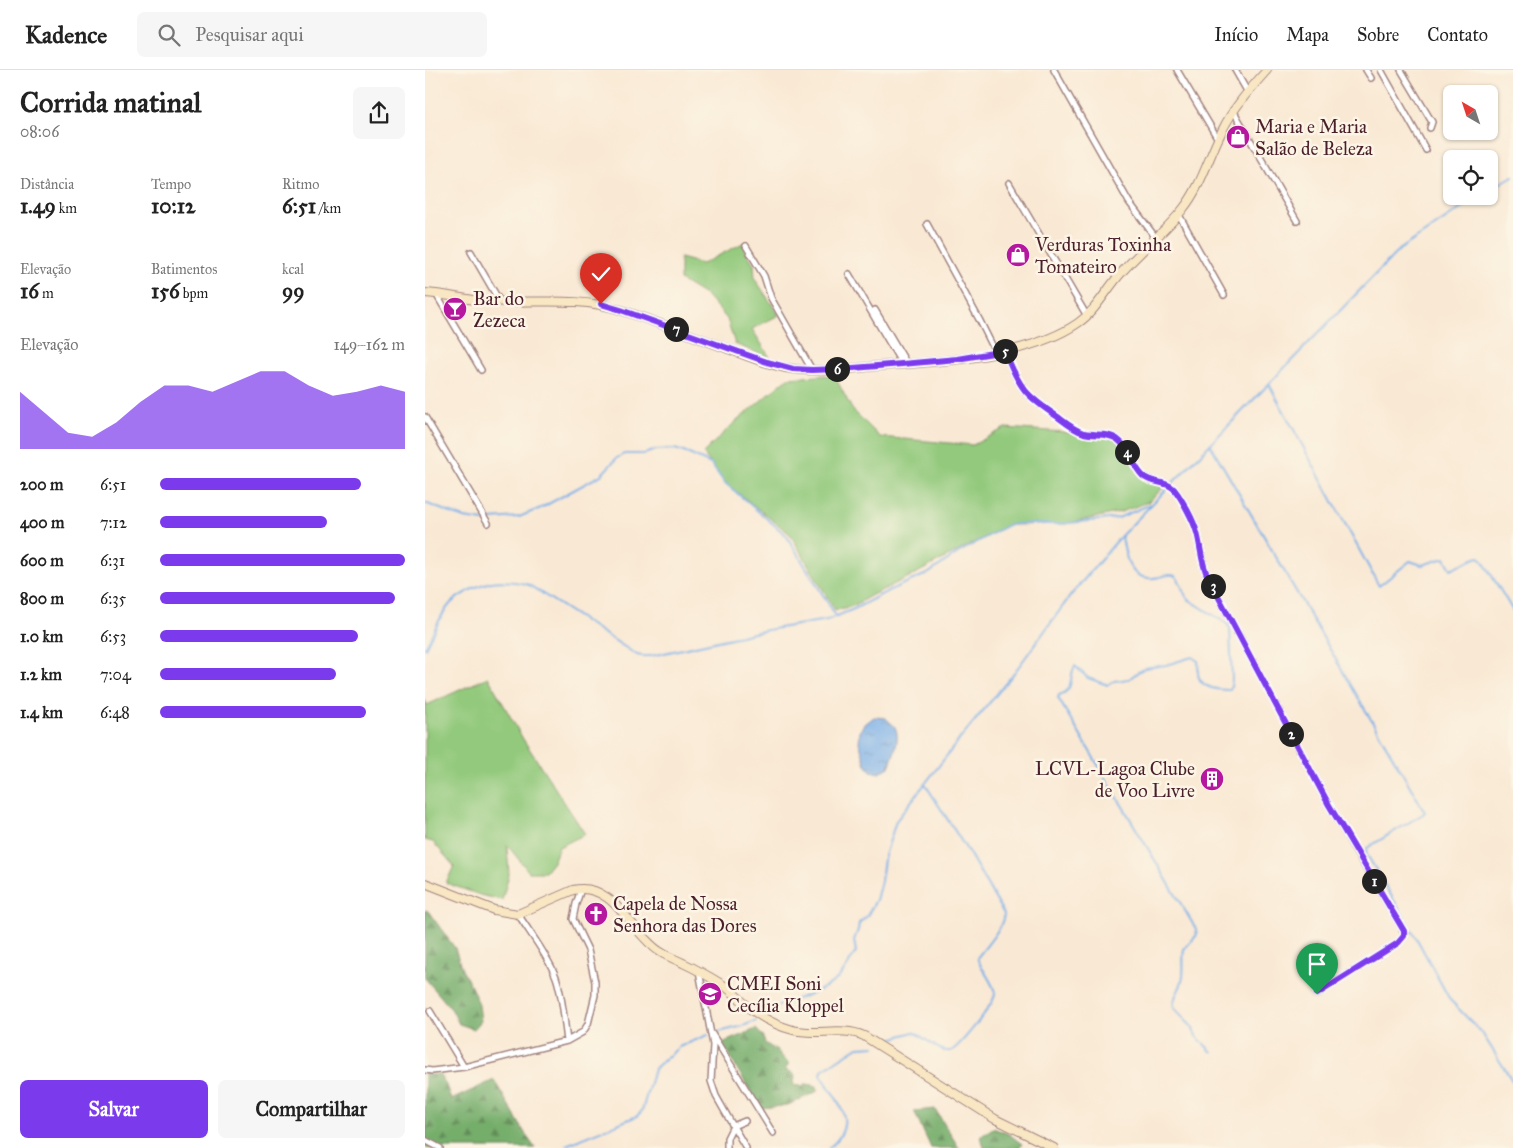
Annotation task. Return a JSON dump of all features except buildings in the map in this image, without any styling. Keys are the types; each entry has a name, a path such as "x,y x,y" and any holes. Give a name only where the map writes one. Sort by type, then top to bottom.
{"main road":[{"path":"425,293 500,302 575,301 601,304 767,362 793,369 812,370 904,364 1005,351 1057,335 1087,316 1121,273 1179,214 1193,194 1233,110 1247,91 1267,70"},
{"path":"425,883 494,910 518,914 573,890 581,888 592,890 610,899 659,952 725,986 760,1016 777,1025 807,1033 845,1032 865,1036 995,1119 1054,1148"}],"street":[{"path":"1054,70 1129,202 1155,238"},
{"path":"1177,70 1218,139"},
{"path":"1235,70 1247,91"},
{"path":"1366,70 1371,78"},
{"path":"1381,70 1426,150"},
{"path":"1401,70 1432,122 1430,128"},
{"path":"1233,110 1297,221"},
{"path":"1009,183 1087,316"},
{"path":"1179,214 1225,295"},
{"path":"927,224 996,353"},
{"path":"746,246 764,276 771,298 812,370"},
{"path":"471,252 500,302"},
{"path":"849,274 904,364"},
{"path":"435,294 481,370"},
{"path":"875,310 904,364"},
{"path":"1005,351 1016,378 1025,392 1034,401 1081,432 1116,438 1142,475 1148,479 1169,485 1174,489 1196,528 1204,567 1208,577 1329,805 1404,931 1404,936 1398,943 1317,994"},
{"path":"425,417 488,523"},
{"path":"425,1070 432,1071 464,1067 567,1041 579,1035 585,1028 595,992 595,979 588,950 573,919 581,888"},
{"path":"518,914 555,976 559,988 567,1041"},
{"path":"699,972 713,1045 711,1081 716,1096 746,1148"},
{"path":"430,1011 464,1067"},
{"path":"711,1032 773,1133"},
{"path":"727,1148 727,1138 733,1126 745,1121"},
{"path":"425,1140 440,1148"}],"shaded area":[{"name":"CMEI Soni Cecília Kloppel","path":"704,976 724,987 706,1002 702,977"}],"green space":[{"path":"743,243 754,264 755,279 779,315 752,329 771,359 735,344 727,319 708,297 680,280 680,258 702,264"},
{"path":"834,375 852,409 880,437 973,445 1005,428 1109,435 1116,438 1138,470 1164,487 1148,502 1121,512 1065,524 1008,525 853,606 835,610 790,534 724,482 703,453 732,425 788,378"},
{"path":"488,677 523,739 585,834 559,847 553,862 545,872 529,872 507,845 509,875 502,900 480,895 446,883 454,866 433,842 425,840 425,700 427,705"},
{"path":"425,910 428,911 455,948 462,970 479,1005 481,1021 474,1029 459,1024 452,1010 425,978"},
{"path":"756,1029 762,1035 765,1043 777,1051 789,1064 785,1069 793,1073 795,1077 793,1085 801,1086 807,1084 817,1086 817,1091 787,1105 760,1108 722,1043"},
{"path":"425,1073 439,1074 446,1085 451,1100 494,1080 535,1148 426,1148"},
{"path":"935,1109 959,1148 931,1148 914,1111"},
{"path":"993,1128 1009,1134 1022,1144 1019,1148 984,1148 981,1136"}],"water":[{"path":"874,717 886,718 895,727 897,732 896,747 889,767 879,773 871,771 866,765 859,742 860,732 865,724"}],"waterway":[{"path":"1498,185 1513,176"},
{"path":"767,1012 822,989 843,973 856,952 854,940 859,923 867,916 876,900 884,859 896,821 1014,673 1071,595 1121,536 1399,250 1466,205"},
{"path":"1269,384 1379,586 1410,561 1422,565 1445,558 1451,569 1478,557 1481,558 1513,611"},
{"path":"1210,444 1425,812 1367,848 1366,853 1450,1000 1482,1033 1513,1082"},
{"path":"490,519 519,517 541,508 601,475 617,458 624,454 644,454 656,450 675,449 711,464 724,482 786,535 836,616"},
{"path":"425,503 464,518 484,521"},
{"path":"425,648 439,620 450,604 458,597 480,585 491,582 499,581 529,585 637,655 651,656 767,630 827,620 929,573 958,553 1008,525 1060,524 1118,518 1151,504"},
{"path":"1122,537 1125,554 1135,573 1142,577 1150,578 1170,575 1177,577 1188,599 1226,623 1230,628 1231,687 1229,690 1214,689 1202,682 1198,674 1198,661 1192,657 1166,665 1145,668 1129,679 1114,681 1108,685 1088,678 1075,666 1069,687 1058,698 1196,929 1197,935 1184,949 1183,977 1175,997 1174,1008 1192,1027 1196,1036 1212,1052"},
{"path":"884,1041 913,1032 938,1048 951,1051 977,1024 990,1005 995,993 977,958 997,931 1004,914 969,853 925,784"},
{"path":"719,1032 756,1021"},
{"path":"566,1145 637,1116 642,1111 654,1069 679,1047 708,1035"},
{"path":"829,1148 838,1139 843,1130 844,1121 839,1103 821,1075 822,1070 858,1047 875,1046"}],"place":[{"name":"Maria e Maria Salão de Beleza","path":"1238,137"},
{"name":"Verduras Toxinha Tomateiro","path":"1018,255"},
{"name":"Bar do Zezeca","path":"455,309"},
{"name":"LCVL-Lagoa Clube de Voo Livre","path":"1212,779"},
{"name":"Capela de Nossa Senhora das Dores","path":"596,914"},
{"name":"CMEI Soni Cecília Kloppel","path":"710,994"}],"route":[{"path":"601,304 767,362 793,369 841,369 902,364 957,359 1005,351 1016,378 1025,392 1034,401 1081,432 1116,438 1142,475 1148,479 1167,484 1174,489 1196,528 1204,567 1208,577 1329,805 1404,931 1404,936 1398,943 1317,994"}]}
